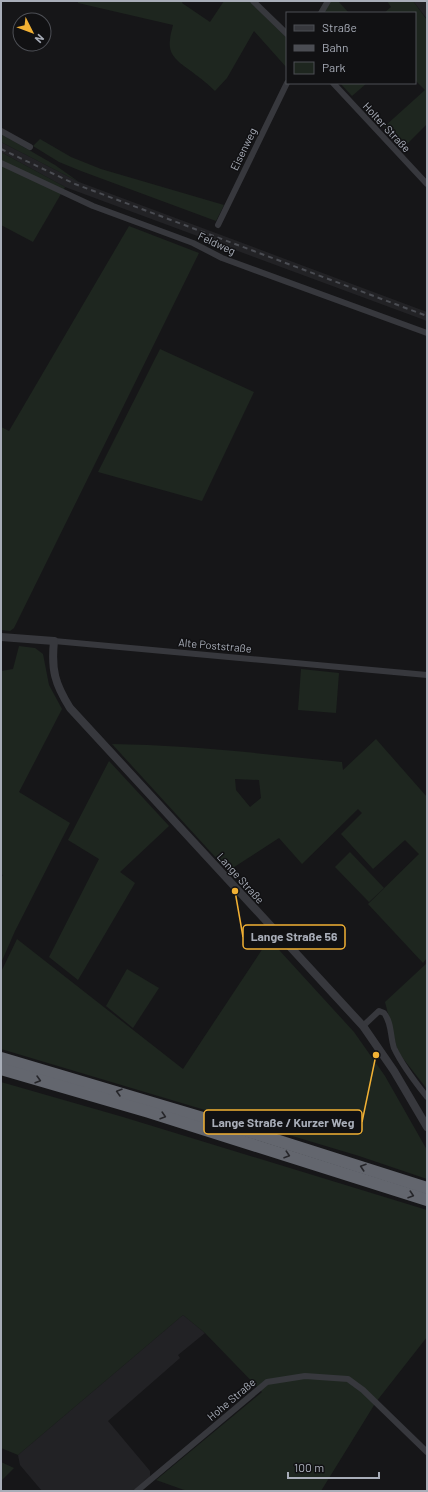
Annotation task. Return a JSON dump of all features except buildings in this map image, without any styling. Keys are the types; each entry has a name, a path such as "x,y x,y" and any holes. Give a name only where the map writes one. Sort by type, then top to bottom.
{"highway":[{"path":"1,1058 257,1134 427,1188"},
{"path":"1,1069 171,1119 427,1200"}],"street":[{"path":"254,1 286,33"},
{"path":"322,12 328,1"},
{"name":"Eisenweg","path":"218,225 287,84"},
{"name":"Holter Straße","path":"334,84 427,184"},
{"path":"1,131 30,147"},
{"name":"Feldweg","path":"1,163 93,206 193,243 222,258 427,333"},
{"name":"Alte Poststraße","path":"1,637 427,675"},
{"name":"Lange Straße","path":"54,642 53,672 61,693 70,708 363,1026 394,1071 427,1127"},
{"path":"363,1026 379,1011 384,1013 390,1024 391,1038 395,1049 411,1076 427,1097"},
{"name":"Hohe Straße","path":"137,1491 267,1382 281,1379 305,1376 348,1379 363,1390 427,1452"}],"shaded area":[{"path":"413,1 427,1 427,19"},
{"path":"1,142 79,182 427,312 427,321 65,187 1,152"},
{"path":"183,1315 205,1333 178,1355 180,1358 108,1421 150,1471 150,1478 134,1491 42,1491 20,1465 18,1455"}],"green space":[{"path":"78,1 183,1 182,3 210,22 224,1 249,1 286,37 286,67 254,31 227,78 215,91 177,60 171,52 170,36 173,25 78,3"},
{"path":"330,1 338,1 348,12 324,12"},
{"path":"387,1 413,1 427,20 427,124 403,148 384,127 425,90 416,81 416,12 385,12 391,7"},
{"path":"341,84 366,84 352,96"},
{"path":"1,134 55,165 79,182 1,142"},
{"path":"40,139 71,157 101,169 224,205 216,221 59,162 33,146"},
{"path":"1,152 65,187 33,242 1,225"},
{"path":"129,226 199,253 14,628 10,631 1,630 1,427 9,431"},
{"path":"160,349 254,392 202,501 98,472"},
{"path":"19,646 35,648 43,654 49,685 62,709 19,792 70,823 15,931 1,963 1,878 3,875 1,874 1,671 13,669"},
{"path":"301,669 339,673 336,713 298,710"},
{"path":"376,739 427,797 427,958 423,963 368,904 419,854 405,840 373,869 341,834 362,813 358,809 302,864 279,838 228,871 112,744 198,748 342,762 343,770","holes":["235,779 259,780 261,798 250,807 236,790"]},
{"path":"109,761 169,826 120,872 135,883 78,980 49,957 99,859 68,840"},
{"path":"350,852 384,888 369,902 335,867"},
{"path":"17,939 183,1069 269,939 354,1032 385,1076 427,1150 427,1179 359,1156 1,1049 1,972"},
{"path":"427,963 427,1089 398,1052 385,1002"},
{"path":"127,969 159,988 133,1028 106,1006"},
{"path":"1,1082 123,1117 427,1210 427,1337 376,1402 321,1491 187,1491 156,1480 262,1392 205,1333 183,1315 18,1455 1,1448"},
{"path":"1,1462 14,1468 1,1481"}],"railway":[{"path":"1,149 75,184 427,316"}],"place":[{"name":"Lange Straße 56","path":"235,891"},
{"name":"Lange Straße / Kurzer Weg","path":"376,1055"}]}
